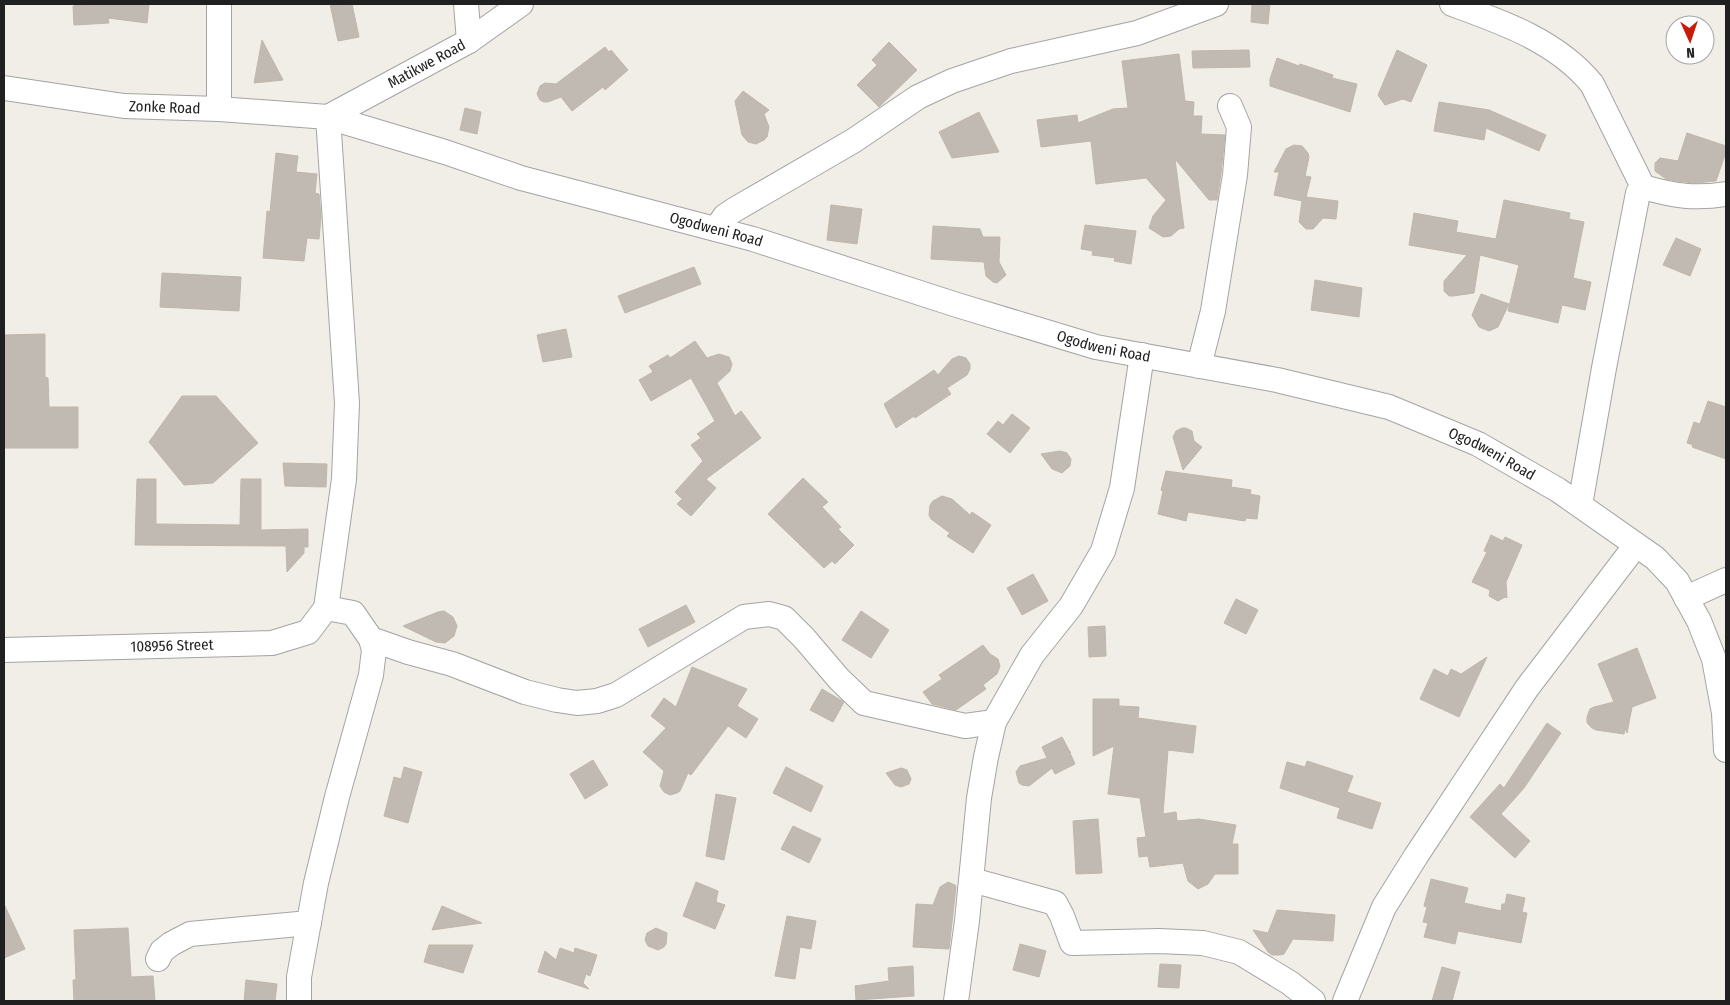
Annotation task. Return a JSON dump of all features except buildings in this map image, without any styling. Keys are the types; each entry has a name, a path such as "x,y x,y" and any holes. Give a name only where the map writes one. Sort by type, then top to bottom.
{"street":[{"path":"219,4 219,110"},
{"path":"466,4 470,42"},
{"name":"Matikwe Road","path":"328,118 470,42 521,4"},
{"path":"716,229 725,216 734,210 853,141 918,97 952,81 1011,61 1137,33 1216,4"},
{"path":"1458,5 1520,30 1558,53 1581,70 1592,84 1644,187 1670,195 1691,197 1726,194"},
{"name":"Zonke Road","path":"4,88 124,106 219,110 328,118"},
{"path":"1199,366 1213,311 1235,175 1239,127 1230,106"},
{"path":"299,1001 299,977 316,883 336,796 371,675 374,650 371,639 353,612 326,608 344,479 347,403 328,118"},
{"name":"Ogodweni Road","path":"328,118 444,152 521,178 716,229 1096,348 1277,380 1389,407 1478,444 1558,490 1580,505 1655,558 1677,581 1699,621 1714,660 1724,713 1726,750"},
{"path":"1580,505 1638,193 1644,187"},
{"path":"956,1001 972,880 979,798 994,722 1032,655 1071,606 1103,551 1122,488 1142,355"},
{"path":"1345,1001 1384,907 1416,856 1527,688 1636,545"},
{"path":"1686,598 1726,580"},
{"name":"108956 Street","path":"4,650 272,644 308,632 326,608"},
{"path":"371,639 408,652 452,664 525,692 577,703 597,701 616,696 744,617 770,614 784,618 804,638 838,679 864,703 965,726 994,722"},
{"path":"972,880 1055,903 1072,943 1160,941 1203,943 1239,952 1290,983 1313,1001"},
{"path":"158,959 162,951 190,934 309,922"}]}
